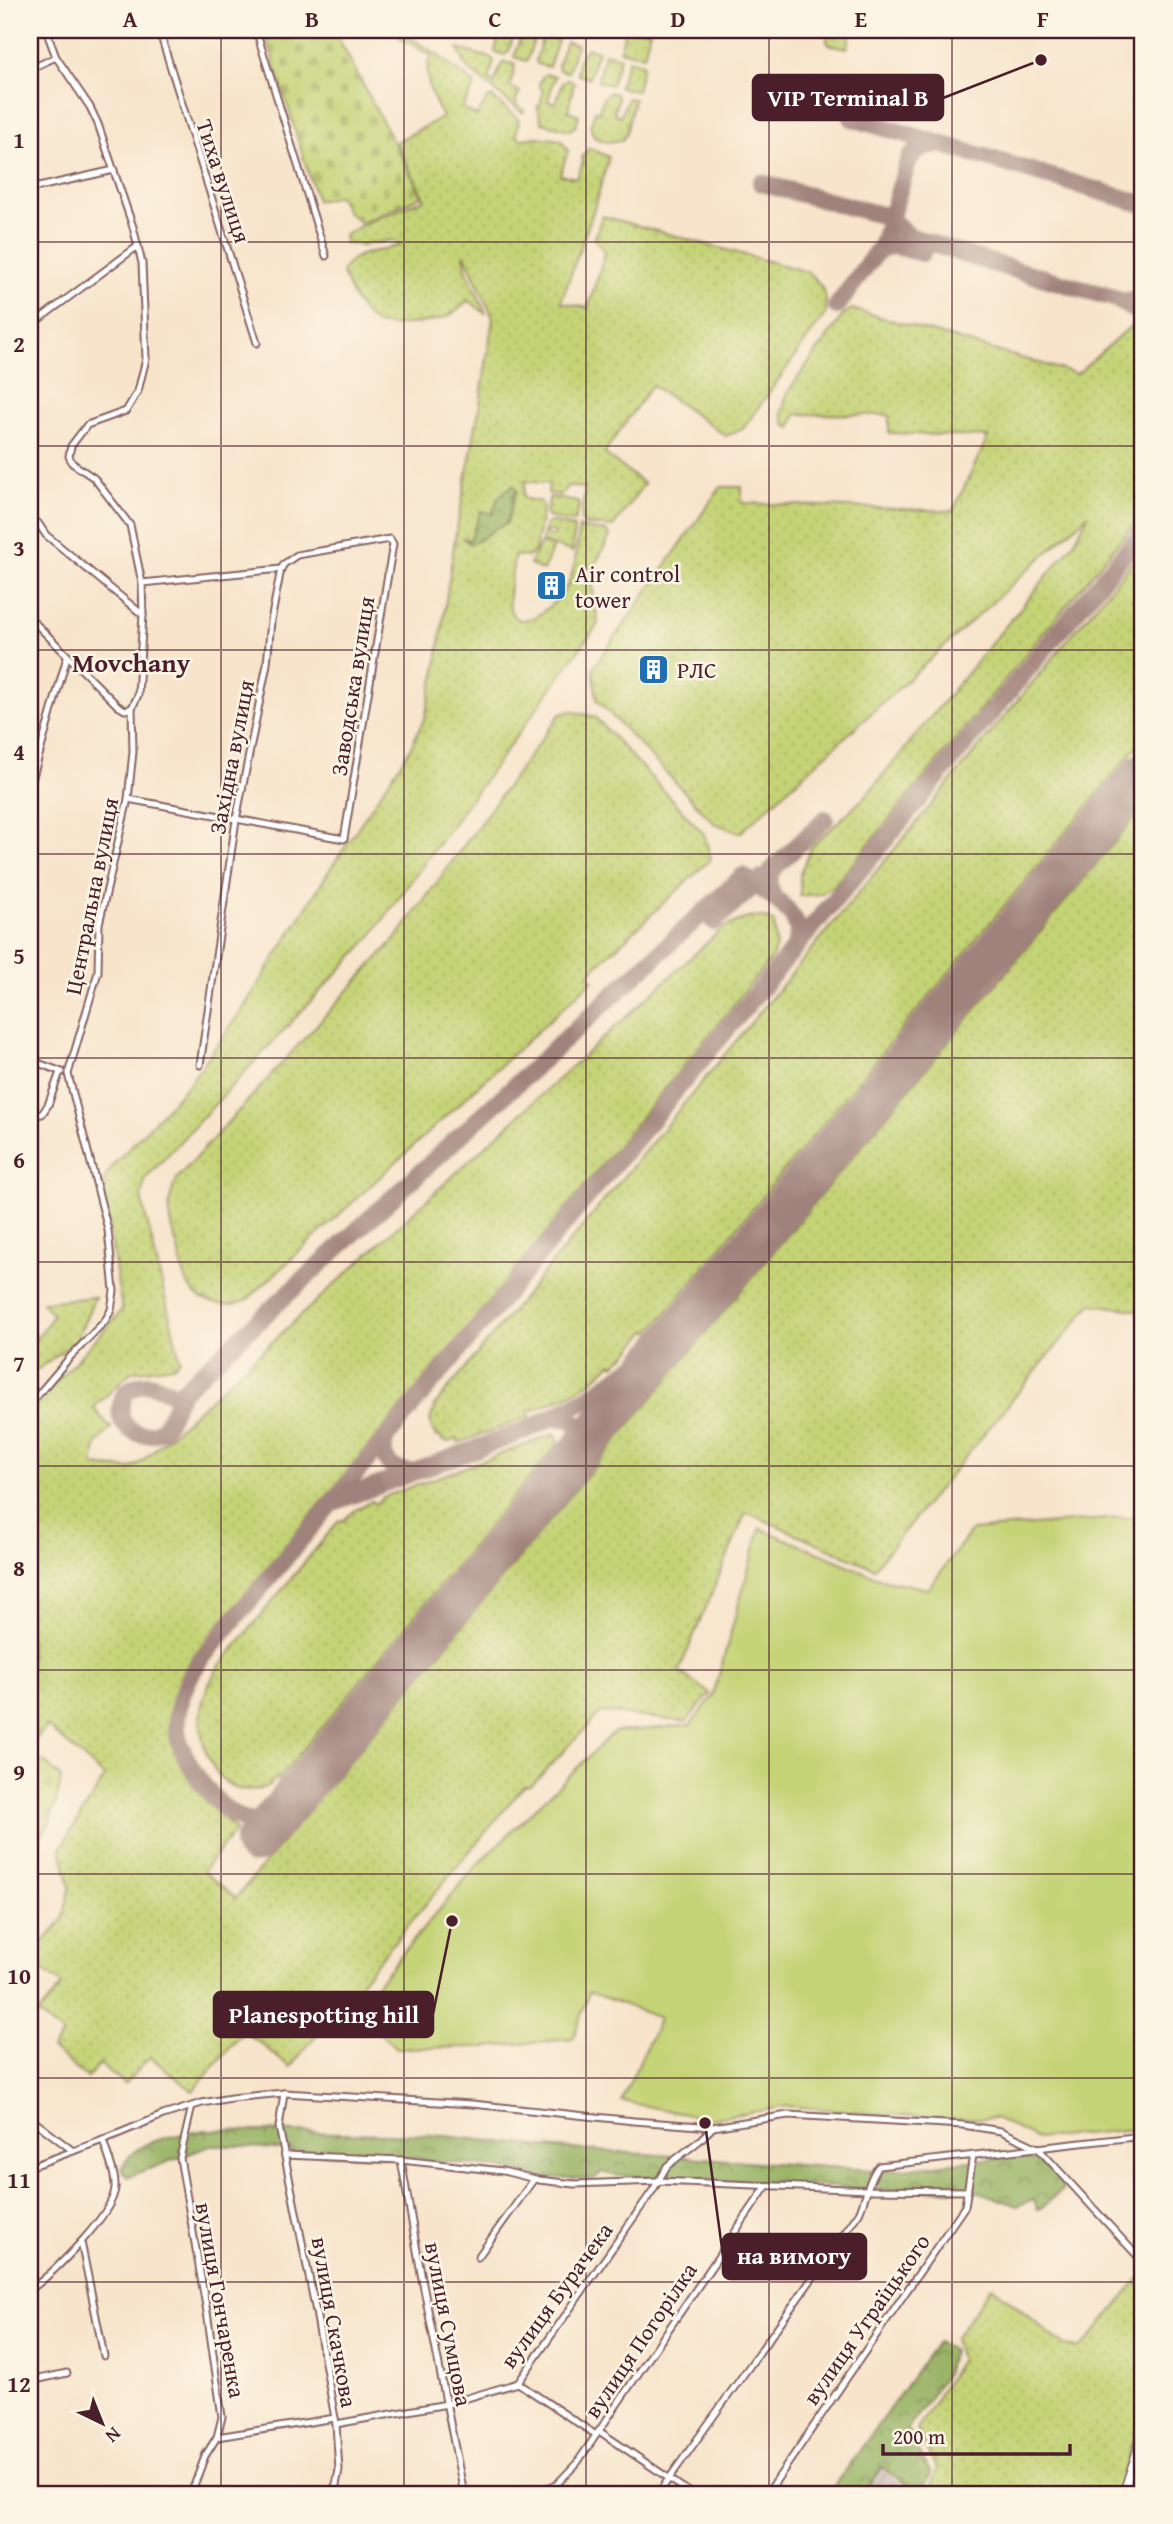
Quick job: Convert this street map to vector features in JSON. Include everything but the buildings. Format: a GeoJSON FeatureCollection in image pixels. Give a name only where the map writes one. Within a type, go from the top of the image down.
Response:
{"type":"FeatureCollection","features":[{"type":"Feature","properties":{"kind":"street"},"geometry":{"type":"LineString","coordinates":[[30,326],[138,246],[114,170],[90,107],[56,57],[46,30]]}},
{"type":"Feature","properties":{"kind":"street","name":"Тиха вулиця"},"geometry":{"type":"LineString","coordinates":[[159,30],[257,343]]}},
{"type":"Feature","properties":{"kind":"street"},"geometry":{"type":"LineString","coordinates":[[256,30],[326,256]]}},
{"type":"Feature","properties":{"kind":"street"},"geometry":{"type":"LineString","coordinates":[[30,69],[56,57]]}},
{"type":"Feature","properties":{"kind":"street"},"geometry":{"type":"LineString","coordinates":[[30,189],[114,170]]}},
{"type":"Feature","properties":{"kind":"street","name":"Центральна вулиця"},"geometry":{"type":"LineString","coordinates":[[68,1074],[98,972],[99,924],[128,799],[133,752],[132,708],[138,695],[143,615],[142,583],[130,525],[94,478],[72,463],[69,456],[71,446],[87,425],[126,411],[134,402],[138,391],[146,359],[146,343],[142,263],[138,246]]}},
{"type":"Feature","properties":{"kind":"street"},"geometry":{"type":"LineString","coordinates":[[38,523],[46,535],[143,615]]}},
{"type":"Feature","properties":{"kind":"street","name":"Заводська вулиця"},"geometry":{"type":"LineString","coordinates":[[236,820],[344,839],[393,544],[390,539],[297,555],[281,569]]}},
{"type":"Feature","properties":{"kind":"street"},"geometry":{"type":"LineString","coordinates":[[142,583],[281,569]]}},
{"type":"Feature","properties":{"kind":"street","name":"Західна вулиця"},"geometry":{"type":"LineString","coordinates":[[200,1065],[236,820],[267,664],[271,621],[281,569]]}},
{"type":"Feature","properties":{"kind":"street"},"geometry":{"type":"LineString","coordinates":[[30,618],[118,706],[125,710],[132,708]]}},
{"type":"Feature","properties":{"kind":"street"},"geometry":{"type":"LineString","coordinates":[[30,787],[67,657]]}},
{"type":"Feature","properties":{"kind":"street"},"geometry":{"type":"LineString","coordinates":[[128,799],[236,820]]}},
{"type":"Feature","properties":{"kind":"street"},"geometry":{"type":"LineString","coordinates":[[30,1060],[68,1074],[99,1187],[111,1248],[114,1291],[111,1310],[105,1321],[30,1404]]}},
{"type":"Feature","properties":{"kind":"street"},"geometry":{"type":"LineString","coordinates":[[30,1116],[42,1114],[60,1072]]}},
{"type":"Feature","properties":{"kind":"street"},"geometry":{"type":"LineString","coordinates":[[30,2167],[192,2106],[231,2098],[284,2093],[472,2104],[713,2127],[789,2115],[963,2126],[1001,2131],[1038,2148],[1143,2262]]}},
{"type":"Feature","properties":{"kind":"street","name":"вулиця Скачкова"},"geometry":{"type":"LineString","coordinates":[[284,2093],[279,2127],[335,2421],[339,2470],[336,2485],[329,2494]]}},
{"type":"Feature","properties":{"kind":"street","name":"вулиця Гончаренка"},"geometry":{"type":"LineString","coordinates":[[191,2494],[205,2456],[218,2437],[222,2417],[180,2158],[192,2106]]}},
{"type":"Feature","properties":{"kind":"street"},"geometry":{"type":"LineString","coordinates":[[30,2118],[73,2151]]}},
{"type":"Feature","properties":{"kind":"street","name":"вулиця Бурачека"},"geometry":{"type":"LineString","coordinates":[[218,2437],[447,2404],[518,2383],[667,2166],[713,2127]]}},
{"type":"Feature","properties":{"kind":"street"},"geometry":{"type":"LineString","coordinates":[[658,2494],[859,2213],[874,2171],[879,2166],[1143,2136]]}},
{"type":"Feature","properties":{"kind":"street"},"geometry":{"type":"LineString","coordinates":[[30,2290],[45,2279],[81,2242],[113,2199],[115,2185],[103,2140]]}},
{"type":"Feature","properties":{"kind":"street"},"geometry":{"type":"LineString","coordinates":[[285,2155],[401,2160],[503,2171],[534,2179],[573,2184],[658,2181],[766,2187],[968,2191]]}},
{"type":"Feature","properties":{"kind":"street","name":"вулиця Уграїцького"},"geometry":{"type":"LineString","coordinates":[[767,2494],[965,2206],[973,2155]]}},
{"type":"Feature","properties":{"kind":"street","name":"вулиця Сумцова"},"geometry":{"type":"LineString","coordinates":[[401,2160],[464,2494]]}},
{"type":"Feature","properties":{"kind":"street"},"geometry":{"type":"LineString","coordinates":[[478,2257],[534,2179]]}},
{"type":"Feature","properties":{"kind":"street","name":"вулиця Погорілка"},"geometry":{"type":"LineString","coordinates":[[528,2494],[563,2480],[766,2187]]}},
{"type":"Feature","properties":{"kind":"street"},"geometry":{"type":"LineString","coordinates":[[81,2242],[104,2356]]}},
{"type":"Feature","properties":{"kind":"street"},"geometry":{"type":"LineString","coordinates":[[30,2381],[67,2373]]}},
{"type":"Feature","properties":{"kind":"street"},"geometry":{"type":"LineString","coordinates":[[518,2383],[692,2494]]}},
{"type":"Feature","properties":{"kind":"street"},"geometry":{"type":"LineString","coordinates":[[1123,2494],[1143,2433]]}},
{"type":"Feature","properties":{"kind":"shaded area"},"geometry":{"type":"Polygon","coordinates":[[[881,2466],[910,2494],[862,2494],[881,2466]]]}},
{"type":"Feature","properties":{"kind":"green space"},"geometry":{"type":"Polygon","coordinates":[[[264,30],[334,30],[422,196],[361,223],[347,212],[339,196],[317,201],[264,30]]]}},
{"type":"Feature","properties":{"kind":"green space"},"geometry":{"type":"Polygon","coordinates":[[[500,30],[515,30],[509,51],[504,55],[495,52],[500,30]]]}},
{"type":"Feature","properties":{"kind":"green space"},"geometry":{"type":"Polygon","coordinates":[[[523,30],[536,34],[527,61],[514,57],[523,30]]]}},
{"type":"Feature","properties":{"kind":"green space"},"geometry":{"type":"Polygon","coordinates":[[[625,30],[650,30],[644,56],[620,50],[625,30]]]}},
{"type":"Feature","properties":{"kind":"green space"},"geometry":{"type":"Polygon","coordinates":[[[827,30],[852,30],[847,48],[827,42],[827,30]]]}},
{"type":"Feature","properties":{"kind":"green space"},"geometry":{"type":"Polygon","coordinates":[[[1074,30],[1103,30],[1104,35],[1101,41],[1089,43],[1078,37],[1074,30]]]}},
{"type":"Feature","properties":{"kind":"green space"},"geometry":{"type":"Polygon","coordinates":[[[399,31],[433,52],[474,83],[474,88],[462,108],[477,116],[487,99],[492,97],[519,120],[516,135],[521,139],[539,137],[561,140],[568,151],[560,175],[577,178],[583,162],[582,157],[589,148],[609,157],[561,302],[588,308],[605,253],[595,238],[602,216],[808,272],[823,290],[826,313],[743,429],[726,436],[652,385],[604,453],[644,484],[613,527],[587,525],[581,520],[585,488],[566,486],[565,491],[559,495],[548,493],[549,484],[525,481],[523,498],[541,502],[543,507],[535,551],[528,557],[515,555],[509,598],[513,614],[519,619],[537,615],[562,593],[572,572],[581,528],[606,531],[610,536],[591,573],[598,624],[369,939],[146,1178],[141,1196],[180,1360],[173,1366],[131,1372],[93,1408],[111,1428],[96,1444],[93,1466],[129,1469],[140,1463],[723,928],[749,918],[762,917],[774,923],[776,945],[772,958],[203,1649],[187,1677],[178,1702],[175,1725],[178,1747],[185,1768],[198,1788],[236,1830],[203,1871],[236,1898],[1143,808],[1143,1311],[1091,1304],[874,1568],[746,1512],[679,1671],[710,1694],[686,1722],[601,1712],[531,1786],[524,1786],[290,2067],[244,2031],[193,2091],[150,2057],[125,2084],[100,2064],[87,2078],[52,2049],[63,2034],[38,2014],[62,1985],[30,1959],[63,1919],[70,1888],[61,1847],[105,1777],[47,1726],[36,1739],[30,1731],[30,1417],[33,1408],[122,1310],[104,1196],[105,1178],[113,1165],[188,1085],[242,1010],[410,749],[425,717],[436,670],[454,544],[493,318],[464,253],[466,269],[486,314],[468,300],[455,312],[440,319],[380,325],[359,307],[342,272],[353,259],[401,245],[393,240],[362,245],[345,243],[344,235],[425,199],[396,142],[443,117],[432,95],[428,78],[427,70],[432,56],[400,38],[399,31]]]}},
{"type":"Feature","properties":{"kind":"green space"},"geometry":{"type":"Polygon","coordinates":[[[543,36],[558,40],[549,67],[537,64],[536,60],[543,36]]]}},
{"type":"Feature","properties":{"kind":"green space"},"geometry":{"type":"Polygon","coordinates":[[[566,42],[577,45],[568,72],[559,70],[558,64],[566,42]]]}},
{"type":"Feature","properties":{"kind":"green space"},"geometry":{"type":"Polygon","coordinates":[[[587,48],[598,51],[589,78],[578,75],[577,71],[579,60],[587,48]]]}},
{"type":"Feature","properties":{"kind":"green space"},"geometry":{"type":"Polygon","coordinates":[[[458,49],[491,58],[494,61],[489,80],[494,83],[503,62],[514,64],[510,86],[520,92],[515,102],[524,111],[522,113],[467,68],[458,49]]]}},
{"type":"Feature","properties":{"kind":"green space"},"geometry":{"type":"Polygon","coordinates":[[[604,53],[620,58],[611,85],[598,81],[604,53]]]}},
{"type":"Feature","properties":{"kind":"green space"},"geometry":{"type":"Polygon","coordinates":[[[628,60],[643,64],[637,91],[619,87],[628,60]]]}},
{"type":"Feature","properties":{"kind":"green space"},"geometry":{"type":"Polygon","coordinates":[[[546,74],[555,76],[548,101],[555,104],[563,82],[567,79],[574,82],[568,111],[579,115],[576,126],[570,130],[542,123],[537,106],[540,106],[543,92],[539,84],[546,74]]]}},
{"type":"Feature","properties":{"kind":"green space"},"geometry":{"type":"Polygon","coordinates":[[[609,92],[616,94],[618,99],[614,113],[620,116],[628,98],[634,99],[626,134],[622,140],[608,142],[595,138],[590,127],[595,111],[599,112],[603,98],[609,92]]]}},
{"type":"Feature","properties":{"kind":"green space"},"geometry":{"type":"Polygon","coordinates":[[[852,309],[1077,374],[1133,324],[1143,333],[1143,513],[833,887],[820,894],[800,896],[800,873],[812,846],[865,797],[1074,543],[1089,514],[740,833],[714,823],[597,700],[593,668],[721,487],[742,487],[742,503],[953,511],[988,437],[889,433],[889,415],[796,414],[791,428],[785,425],[782,413],[787,393],[844,314],[852,309]]]}},
{"type":"Feature","properties":{"kind":"green space"},"geometry":{"type":"Polygon","coordinates":[[[513,485],[517,491],[506,524],[470,544],[462,538],[470,540],[481,511],[492,514],[498,497],[513,485]]]}},
{"type":"Feature","properties":{"kind":"green space"},"geometry":{"type":"Polygon","coordinates":[[[550,497],[578,502],[575,520],[571,522],[547,517],[550,497]]]}},
{"type":"Feature","properties":{"kind":"green space"},"geometry":{"type":"Polygon","coordinates":[[[550,522],[574,527],[573,552],[542,542],[544,532],[551,537],[555,534],[553,531],[544,531],[550,522]]]}},
{"type":"Feature","properties":{"kind":"green space"},"geometry":{"type":"Polygon","coordinates":[[[541,543],[553,547],[543,571],[530,564],[541,543]]]}},
{"type":"Feature","properties":{"kind":"green space"},"geometry":{"type":"Polygon","coordinates":[[[1143,549],[1143,739],[650,1332],[647,1330],[627,1354],[614,1365],[611,1363],[593,1380],[573,1393],[528,1412],[530,1417],[458,1443],[457,1439],[448,1442],[440,1436],[436,1437],[431,1423],[435,1409],[433,1407],[1143,549]]]}},
{"type":"Feature","properties":{"kind":"green space"},"geometry":{"type":"Polygon","coordinates":[[[571,711],[595,717],[704,834],[711,859],[588,974],[593,980],[247,1300],[232,1304],[215,1304],[200,1298],[185,1278],[171,1222],[171,1196],[178,1177],[397,937],[560,714],[571,711]]]}},
{"type":"Feature","properties":{"kind":"green space"},"geometry":{"type":"Polygon","coordinates":[[[95,1297],[76,1341],[30,1375],[30,1321],[35,1340],[53,1316],[42,1302],[95,1297]]]}},
{"type":"Feature","properties":{"kind":"green space"},"geometry":{"type":"Polygon","coordinates":[[[555,1434],[559,1442],[278,1780],[276,1778],[262,1788],[244,1790],[221,1778],[202,1738],[201,1709],[208,1685],[221,1664],[337,1523],[372,1501],[376,1504],[381,1498],[555,1434]]]}},
{"type":"Feature","properties":{"kind":"green space"},"geometry":{"type":"Polygon","coordinates":[[[1143,1516],[1143,2128],[1037,2139],[996,2118],[945,2119],[789,2106],[710,2119],[621,2101],[660,2018],[589,1992],[573,2039],[484,2047],[397,2048],[354,2011],[477,1865],[614,1732],[690,1725],[713,1696],[760,1528],[881,1579],[928,1589],[972,1530],[1143,1516]]]}},
{"type":"Feature","properties":{"kind":"green space"},"geometry":{"type":"Polygon","coordinates":[[[30,1757],[46,1763],[61,1778],[50,1822],[35,1845],[30,1844],[30,1757]]]}},
{"type":"Feature","properties":{"kind":"green space"},"geometry":{"type":"Polygon","coordinates":[[[205,2130],[435,2135],[544,2147],[885,2171],[1012,2156],[1035,2160],[1056,2174],[1063,2189],[1042,2208],[1037,2209],[1034,2199],[1017,2206],[972,2189],[911,2191],[717,2181],[705,2178],[617,2176],[602,2172],[594,2179],[543,2177],[500,2168],[414,2158],[241,2146],[210,2146],[127,2177],[122,2169],[128,2158],[146,2144],[205,2130]]]}},
{"type":"Feature","properties":{"kind":"green space"},"geometry":{"type":"Polygon","coordinates":[[[1143,2273],[1143,2419],[1137,2428],[1116,2494],[929,2494],[937,2469],[917,2430],[960,2359],[954,2339],[992,2286],[1065,2346],[1079,2348],[1088,2341],[1143,2273]]]}},
{"type":"Feature","properties":{"kind":"green space"},"geometry":{"type":"Polygon","coordinates":[[[937,2342],[953,2350],[946,2373],[907,2430],[931,2474],[919,2494],[882,2467],[862,2494],[829,2494],[937,2342]]]}},
{"type":"Feature","properties":{"kind":"taxiway"},"geometry":{"type":"LineString","coordinates":[[852,118],[1143,204]]}},
{"type":"Feature","properties":{"kind":"taxiway"},"geometry":{"type":"LineString","coordinates":[[882,244],[909,159],[921,148],[937,145]]}},
{"type":"Feature","properties":{"kind":"taxiway"},"geometry":{"type":"LineString","coordinates":[[761,183],[881,215],[889,218],[909,236],[1114,298],[1143,315]]}},
{"type":"Feature","properties":{"kind":"taxiway"},"geometry":{"type":"LineString","coordinates":[[837,306],[883,243]]}},
{"type":"Feature","properties":{"kind":"taxiway"},"geometry":{"type":"LineString","coordinates":[[876,252],[893,245],[922,253]]}},
{"type":"Feature","properties":{"kind":"taxiway"},"geometry":{"type":"LineString","coordinates":[[1120,301],[1133,301],[1143,295]]}},
{"type":"Feature","properties":{"kind":"taxiway"},"geometry":{"type":"LineString","coordinates":[[286,1806],[262,1821],[253,1822],[241,1818],[216,1800],[194,1772],[180,1743],[177,1721],[182,1694],[200,1660],[1143,531]]}},
{"type":"Feature","properties":{"kind":"taxiway"},"geometry":{"type":"LineString","coordinates":[[774,899],[768,882],[772,870],[825,819]]}},
{"type":"Feature","properties":{"kind":"taxiway"},"geometry":{"type":"LineString","coordinates":[[182,1391],[168,1422],[161,1430],[151,1434],[139,1433],[129,1429],[122,1420],[120,1410],[125,1393],[145,1384],[176,1395],[182,1391],[743,876],[773,897],[791,914],[798,934],[795,946]]}},
{"type":"Feature","properties":{"kind":"taxiway"},"geometry":{"type":"LineString","coordinates":[[714,922],[762,878]]}},
{"type":"Feature","properties":{"kind":"taxiway"},"geometry":{"type":"LineString","coordinates":[[336,1501],[527,1430],[587,1399],[641,1362],[697,1310]]}},
{"type":"Feature","properties":{"kind":"taxiway"},"geometry":{"type":"LineString","coordinates":[[552,1418],[568,1419],[578,1426],[581,1439],[578,1454]]}},
{"type":"Feature","properties":{"kind":"taxiway"},"geometry":{"type":"LineString","coordinates":[[387,1437],[384,1451],[388,1462],[398,1470],[413,1472]]}},
{"type":"Feature","properties":{"kind":"runway"},"geometry":{"type":"LineString","coordinates":[[255,1843],[1143,774]]}},
{"type":"Feature","properties":{"kind":"place","name":"VIP Terminal B"},"geometry":{"type":"Point","coordinates":[1041,60]}},
{"type":"Feature","properties":{"kind":"place","name":"Air control tower"},"geometry":{"type":"Point","coordinates":[552,586]}},
{"type":"Feature","properties":{"kind":"place","name":"РЛС"},"geometry":{"type":"Point","coordinates":[654,669]}},
{"type":"Feature","properties":{"kind":"place","name":"Planespotting hill"},"geometry":{"type":"Point","coordinates":[452,1921]}},
{"type":"Feature","properties":{"kind":"place","name":"на вимогу"},"geometry":{"type":"Point","coordinates":[705,2123]}},
{"type":"Feature","properties":{"kind":"district","name":"Movchany"},"geometry":{"type":"Point","coordinates":[131,662]}}]}
